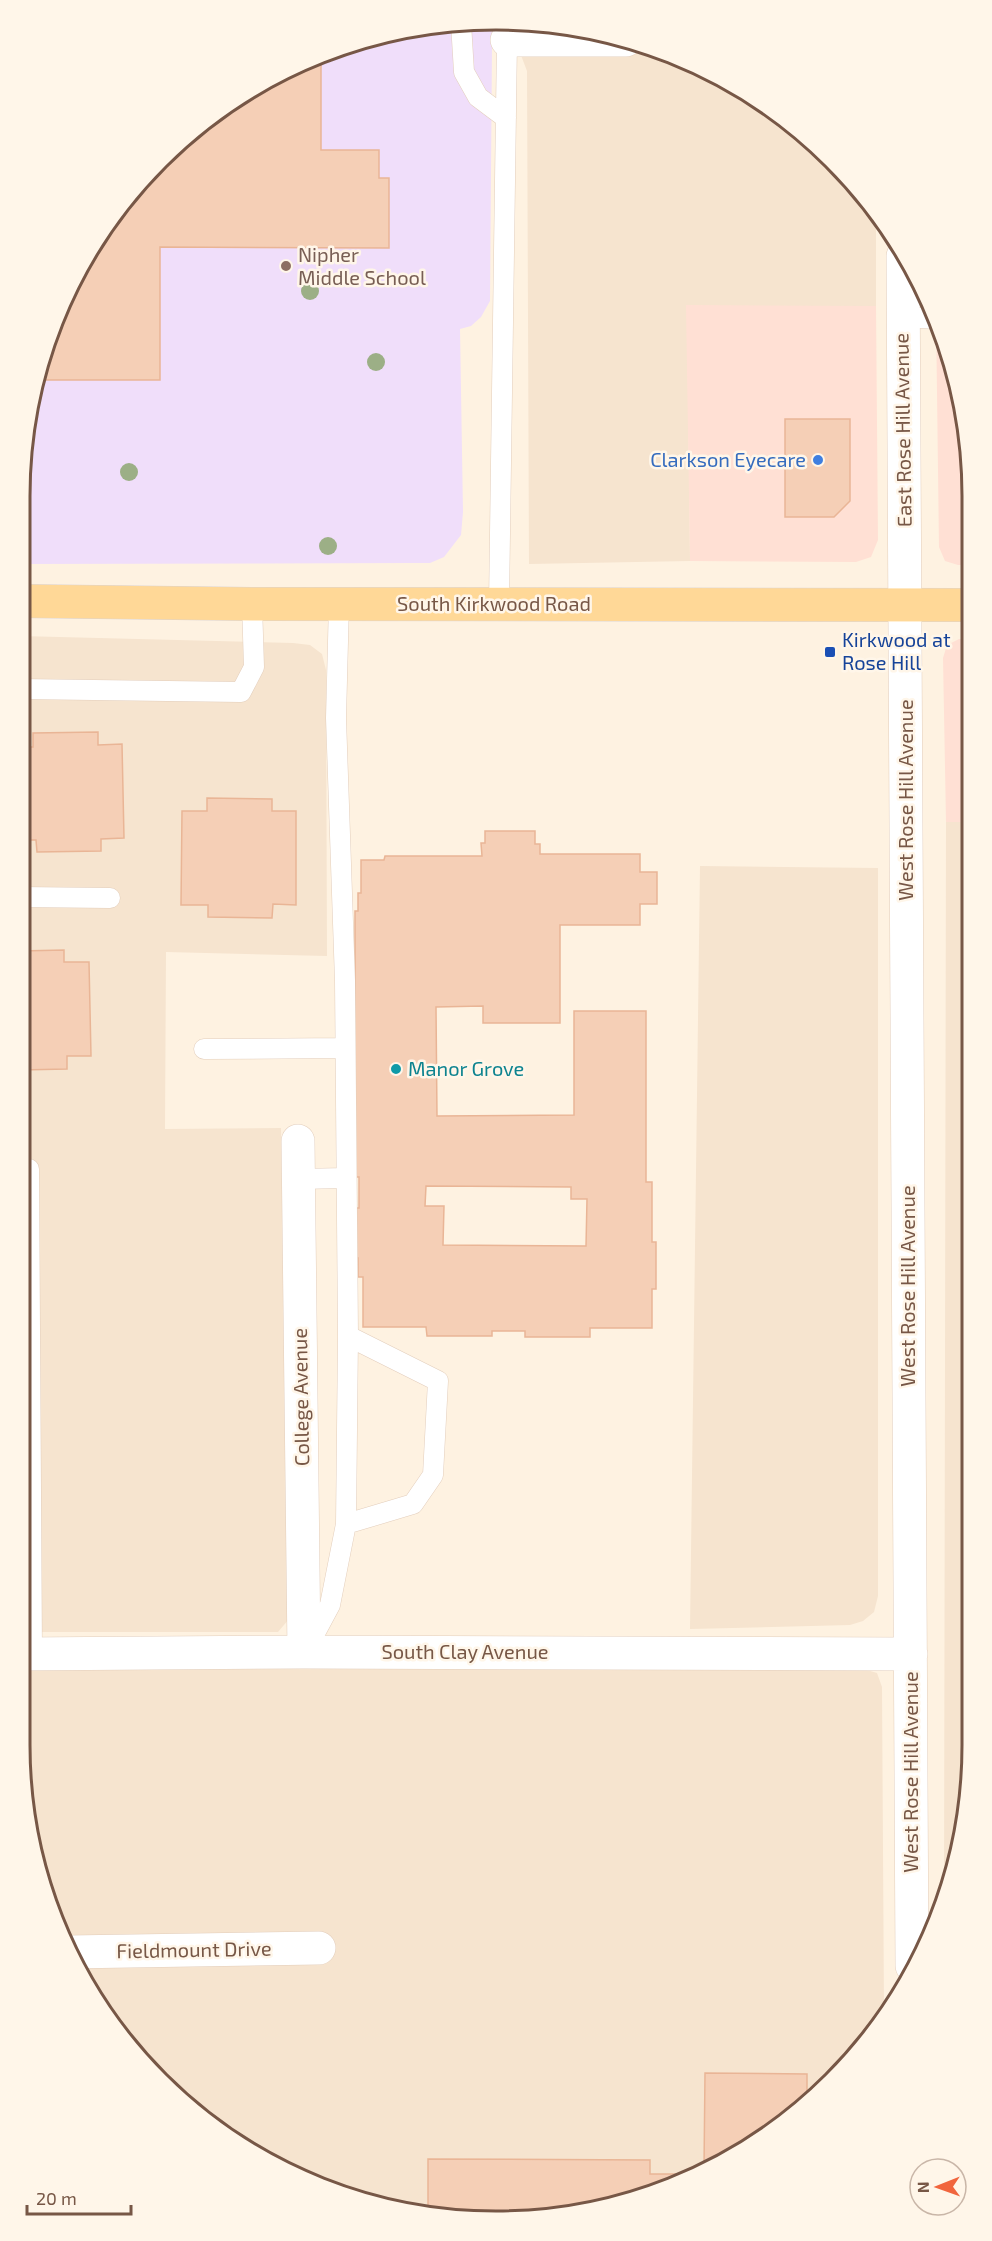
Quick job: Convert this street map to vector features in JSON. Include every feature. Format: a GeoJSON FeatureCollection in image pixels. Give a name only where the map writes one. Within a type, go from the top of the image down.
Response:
{"type":"FeatureCollection","features":[{"type":"Feature","properties":{"kind":"main road","name":"South Kirkwood Road"},"geometry":{"type":"LineString","coordinates":[[30,601],[252,604],[962,605]]}},
{"type":"Feature","properties":{"kind":"street"},"geometry":{"type":"LineString","coordinates":[[507,40],[591,40]]}},
{"type":"Feature","properties":{"kind":"street","name":"East Rose Hill Avenue"},"geometry":{"type":"LineString","coordinates":[[903,268],[906,605]]}},
{"type":"Feature","properties":{"kind":"street","name":"West Rose Hill Avenue"},"geometry":{"type":"LineString","coordinates":[[906,605],[912,1955]]}},
{"type":"Feature","properties":{"kind":"street","name":"College Avenue"},"geometry":{"type":"LineString","coordinates":[[298,1141],[304,1652]]}},
{"type":"Feature","properties":{"kind":"street","name":"South Clay Avenue"},"geometry":{"type":"LineString","coordinates":[[30,1654],[304,1652],[911,1654]]}},
{"type":"Feature","properties":{"kind":"street","name":"Fieldmount Drive"},"geometry":{"type":"LineString","coordinates":[[78,1952],[319,1948]]}},
{"type":"Feature","properties":{"kind":"lane"},"geometry":{"type":"LineString","coordinates":[[462,31],[464,72],[478,97],[506,118]]}},
{"type":"Feature","properties":{"kind":"lane"},"geometry":{"type":"LineString","coordinates":[[499,604],[507,40]]}},
{"type":"Feature","properties":{"kind":"lane"},"geometry":{"type":"LineString","coordinates":[[902,317],[927,318]]}},
{"type":"Feature","properties":{"kind":"lane"},"geometry":{"type":"LineString","coordinates":[[304,1652],[330,1605],[346,1524],[348,1336],[345,981],[336,718],[339,603]]}},
{"type":"Feature","properties":{"kind":"lane"},"geometry":{"type":"LineString","coordinates":[[30,689],[241,692],[254,667],[252,604]]}},
{"type":"Feature","properties":{"kind":"lane"},"geometry":{"type":"LineString","coordinates":[[30,897],[110,898]]}},
{"type":"Feature","properties":{"kind":"lane"},"geometry":{"type":"LineString","coordinates":[[204,1049],[345,1048]]}},
{"type":"Feature","properties":{"kind":"lane"},"geometry":{"type":"LineString","coordinates":[[298,1179],[346,1178]]}},
{"type":"Feature","properties":{"kind":"lane"},"geometry":{"type":"LineString","coordinates":[[346,1524],[413,1504],[433,1475],[438,1381],[348,1336]]}},
{"type":"Feature","properties":{"kind":"shaded area","name":"Nipher Middle School"},"geometry":{"type":"Polygon","coordinates":[[[494,30],[490,301],[481,317],[471,326],[460,329],[463,512],[461,535],[444,557],[430,563],[30,564],[30,496],[34,435],[46,375],[65,318],[78,290],[92,263],[126,212],[166,166],[212,126],[237,109],[263,92],[318,65],[375,46],[405,39],[435,34],[494,30]]]}},
{"type":"Feature","properties":{"kind":"shaded area"},"geometry":{"type":"Polygon","coordinates":[[[512,31],[587,39],[617,46],[674,65],[729,92],[780,126],[826,166],[876,227],[876,306],[687,306],[690,561],[529,564],[527,71],[512,31]]]}},
{"type":"Feature","properties":{"kind":"shaded area"},"geometry":{"type":"Polygon","coordinates":[[[686,305],[876,306],[878,540],[871,557],[856,562],[690,561],[686,305]]]}},
{"type":"Feature","properties":{"kind":"shaded area"},"geometry":{"type":"Polygon","coordinates":[[[936,344],[946,375],[958,435],[962,496],[962,565],[945,561],[939,547],[936,344]]]}},
{"type":"Feature","properties":{"kind":"shaded area"},"geometry":{"type":"Polygon","coordinates":[[[30,636],[293,643],[310,645],[322,654],[326,670],[327,956],[166,952],[165,1129],[281,1128],[289,1619],[278,1632],[30,1632],[30,636]]]}},
{"type":"Feature","properties":{"kind":"shaded area"},"geometry":{"type":"Polygon","coordinates":[[[962,639],[962,822],[946,822],[943,658],[947,645],[962,639]]]}},
{"type":"Feature","properties":{"kind":"shaded area"},"geometry":{"type":"Polygon","coordinates":[[[946,822],[962,822],[962,1745],[958,1806],[944,1872],[946,822]]]}},
{"type":"Feature","properties":{"kind":"shaded area"},"geometry":{"type":"Polygon","coordinates":[[[700,866],[878,868],[878,1596],[874,1612],[863,1621],[850,1625],[690,1629],[700,866]]]}},
{"type":"Feature","properties":{"kind":"shaded area"},"geometry":{"type":"Polygon","coordinates":[[[30,1667],[860,1668],[877,1673],[882,1687],[884,2003],[866,2029],[826,2075],[780,2115],[729,2149],[674,2176],[646,2186],[617,2195],[557,2207],[496,2211],[466,2210],[435,2207],[375,2195],[318,2176],[290,2163],[263,2149],[212,2115],[166,2075],[126,2029],[92,1978],[65,1923],[55,1895],[46,1866],[34,1806],[30,1745],[30,1667]]]}},
{"type":"Feature","properties":{"kind":"building","name":"Nipher Middle School"},"geometry":{"type":"Polygon","coordinates":[[[321,64],[321,150],[379,150],[379,178],[389,178],[389,248],[160,247],[160,380],[45,380],[65,318],[92,263],[126,212],[166,166],[212,126],[237,109],[263,92],[321,64]]]}},
{"type":"Feature","properties":{"kind":"building","name":"Clarkson Eyecare"},"geometry":{"type":"Polygon","coordinates":[[[785,419],[850,419],[850,501],[834,517],[785,517],[785,419]]]}},
{"type":"Feature","properties":{"kind":"building"},"geometry":{"type":"Polygon","coordinates":[[[98,732],[98,745],[122,744],[124,838],[101,839],[101,851],[37,852],[36,840],[30,840],[30,747],[33,747],[33,733],[98,732]]]}},
{"type":"Feature","properties":{"kind":"building"},"geometry":{"type":"Polygon","coordinates":[[[207,798],[272,799],[272,811],[296,811],[296,905],[273,904],[272,918],[208,917],[208,905],[181,905],[182,811],[207,811],[207,798]]]}},
{"type":"Feature","properties":{"kind":"building","name":"Manor Grove"},"geometry":{"type":"Polygon","coordinates":[[[485,831],[535,831],[535,844],[540,844],[540,854],[640,854],[640,872],[657,872],[657,904],[640,904],[640,925],[560,925],[560,1023],[483,1023],[483,1006],[436,1007],[437,1116],[574,1115],[574,1011],[646,1011],[646,1182],[652,1182],[652,1242],[656,1242],[656,1289],[652,1289],[652,1328],[590,1328],[590,1337],[525,1337],[525,1331],[492,1331],[492,1336],[427,1336],[426,1327],[363,1327],[363,1277],[358,1277],[358,1258],[354,1258],[354,1208],[359,1208],[359,1177],[355,1177],[355,911],[358,911],[358,893],[361,893],[361,860],[384,860],[385,856],[482,856],[481,843],[485,843],[485,831]],[[426,1186],[425,1206],[444,1206],[443,1245],[586,1246],[587,1199],[571,1199],[571,1187],[426,1186]]]}},
{"type":"Feature","properties":{"kind":"building"},"geometry":{"type":"Polygon","coordinates":[[[64,950],[64,962],[89,962],[91,1056],[67,1056],[67,1069],[30,1070],[30,951],[64,950]]]}},
{"type":"Feature","properties":{"kind":"building"},"geometry":{"type":"Polygon","coordinates":[[[705,2073],[807,2074],[807,2092],[780,2115],[729,2149],[704,2162],[705,2073]]]}},
{"type":"Feature","properties":{"kind":"building"},"geometry":{"type":"Polygon","coordinates":[[[428,2159],[650,2160],[650,2174],[678,2174],[617,2195],[557,2207],[496,2211],[428,2206],[428,2159]]]}},
{"type":"Feature","properties":{"kind":"place","name":"Nipher Middle School"},"geometry":{"type":"Point","coordinates":[286,266]}},
{"type":"Feature","properties":{"kind":"place","name":"Clarkson Eyecare"},"geometry":{"type":"Point","coordinates":[818,460]}},
{"type":"Feature","properties":{"kind":"place","name":"Kirkwood at Rose Hill"},"geometry":{"type":"Point","coordinates":[830,652]}},
{"type":"Feature","properties":{"kind":"place","name":"Manor Grove"},"geometry":{"type":"Point","coordinates":[396,1069]}}]}
